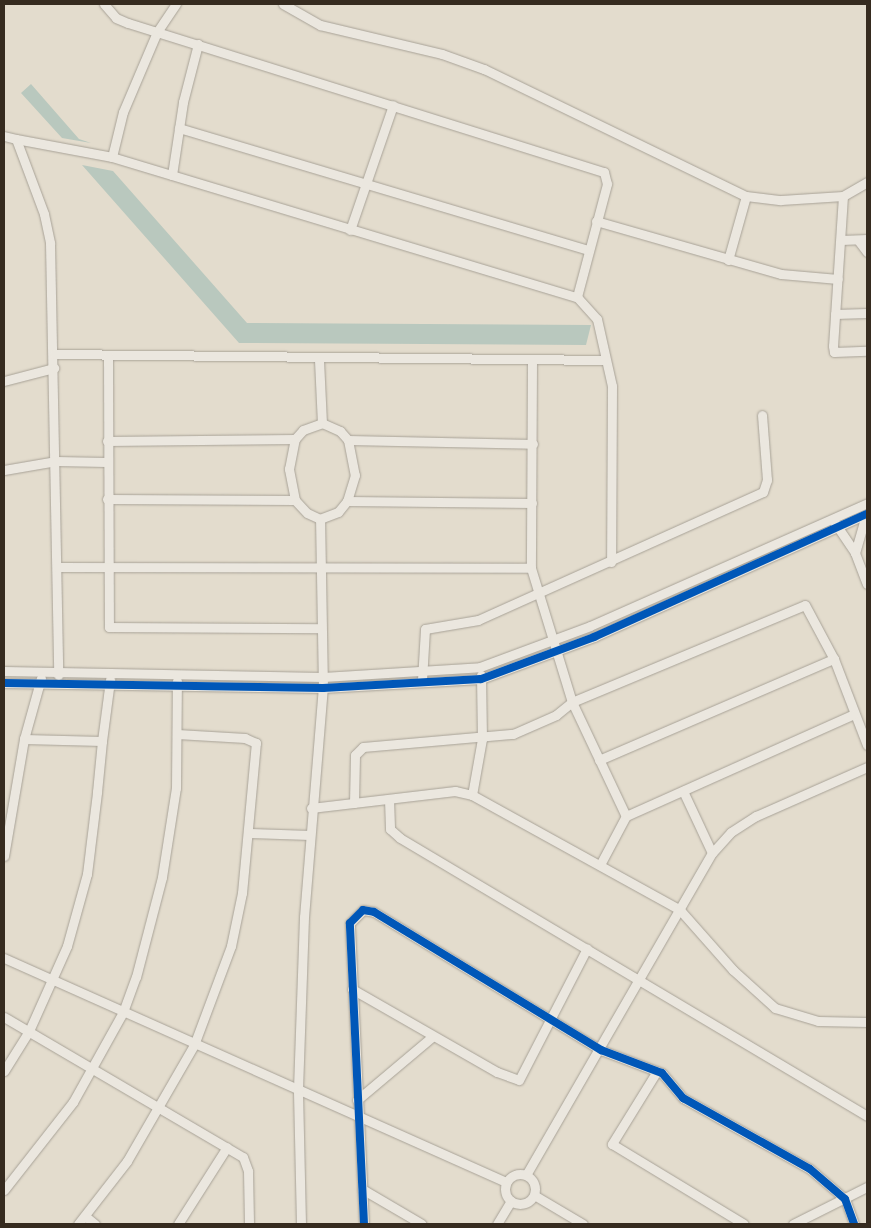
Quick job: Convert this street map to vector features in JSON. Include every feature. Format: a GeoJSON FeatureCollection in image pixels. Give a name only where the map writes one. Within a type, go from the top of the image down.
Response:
{"type":"FeatureCollection","features":[{"type":"Feature","properties":{"kind":"street"},"geometry":{"type":"LineString","coordinates":[[104,4],[116,18],[157,32],[604,172],[607,184],[587,250],[577,297]]}},
{"type":"Feature","properties":{"kind":"street"},"geometry":{"type":"LineString","coordinates":[[112,157],[124,112],[157,32],[176,4]]}},
{"type":"Feature","properties":{"kind":"street"},"geometry":{"type":"LineString","coordinates":[[283,4],[320,25],[442,54],[484,69],[746,196],[781,200],[843,196],[867,182]]}},
{"type":"Feature","properties":{"kind":"street"},"geometry":{"type":"LineString","coordinates":[[172,175],[179,128],[198,44]]}},
{"type":"Feature","properties":{"kind":"street"},"geometry":{"type":"LineString","coordinates":[[350,230],[393,105]]}},
{"type":"Feature","properties":{"kind":"street"},"geometry":{"type":"LineString","coordinates":[[179,128],[367,182],[587,250]]}},
{"type":"Feature","properties":{"kind":"street"},"geometry":{"type":"LineString","coordinates":[[4,136],[112,157],[577,297],[597,319],[601,348],[613,402],[611,562]]}},
{"type":"Feature","properties":{"kind":"street"},"geometry":{"type":"LineString","coordinates":[[16,139],[44,214],[50,243],[56,461],[58,683]]}},
{"type":"Feature","properties":{"kind":"street"},"geometry":{"type":"LineString","coordinates":[[728,260],[746,196]]}},
{"type":"Feature","properties":{"kind":"street"},"geometry":{"type":"LineString","coordinates":[[843,196],[834,352],[867,352]]}},
{"type":"Feature","properties":{"kind":"street"},"geometry":{"type":"LineString","coordinates":[[596,221],[781,274],[838,279]]}},
{"type":"Feature","properties":{"kind":"street"},"geometry":{"type":"LineString","coordinates":[[841,240],[863,239],[867,252]]}},
{"type":"Feature","properties":{"kind":"street"},"geometry":{"type":"LineString","coordinates":[[835,314],[867,313]]}},
{"type":"Feature","properties":{"kind":"street"},"geometry":{"type":"LineString","coordinates":[[54,354],[319,360],[605,360]]}},
{"type":"Feature","properties":{"kind":"street"},"geometry":{"type":"LineString","coordinates":[[108,356],[106,462],[107,622],[116,629],[321,628]]}},
{"type":"Feature","properties":{"kind":"street"},"geometry":{"type":"LineString","coordinates":[[319,360],[322,423]]}},
{"type":"Feature","properties":{"kind":"street"},"geometry":{"type":"LineString","coordinates":[[532,361],[532,568],[552,642],[572,702],[626,816]]}},
{"type":"Feature","properties":{"kind":"street"},"geometry":{"type":"LineString","coordinates":[[4,380],[54,368]]}},
{"type":"Feature","properties":{"kind":"street"},"geometry":{"type":"LineString","coordinates":[[422,685],[421,674],[425,629],[466,624],[611,562],[763,492],[766,480],[762,415]]}},
{"type":"Feature","properties":{"kind":"street"},"geometry":{"type":"LineString","coordinates":[[322,423],[340,431],[348,440],[355,475],[348,501],[338,512],[320,519],[307,514],[295,500],[289,469],[295,439],[303,430],[322,423]]}},
{"type":"Feature","properties":{"kind":"street"},"geometry":{"type":"LineString","coordinates":[[107,441],[295,439]]}},
{"type":"Feature","properties":{"kind":"street"},"geometry":{"type":"LineString","coordinates":[[348,440],[533,444]]}},
{"type":"Feature","properties":{"kind":"street"},"geometry":{"type":"LineString","coordinates":[[4,470],[56,461],[106,462]]}},
{"type":"Feature","properties":{"kind":"street"},"geometry":{"type":"LineString","coordinates":[[107,499],[295,500]]}},
{"type":"Feature","properties":{"kind":"street"},"geometry":{"type":"LineString","coordinates":[[348,501],[532,503]]}},
{"type":"Feature","properties":{"kind":"street"},"geometry":{"type":"LineString","coordinates":[[4,671],[58,670],[323,677],[421,674],[480,667],[552,642],[867,503]]}},
{"type":"Feature","properties":{"kind":"street"},"geometry":{"type":"LineString","coordinates":[[4,684],[58,683],[323,688],[422,685],[481,679],[555,652],[652,611],[867,514]]}},
{"type":"Feature","properties":{"kind":"street"},"geometry":{"type":"LineString","coordinates":[[854,553],[867,514]]}},
{"type":"Feature","properties":{"kind":"street"},"geometry":{"type":"LineString","coordinates":[[832,518],[854,553],[867,584]]}},
{"type":"Feature","properties":{"kind":"street"},"geometry":{"type":"LineString","coordinates":[[301,1224],[298,1089],[311,808],[323,688],[320,519]]}},
{"type":"Feature","properties":{"kind":"street"},"geometry":{"type":"LineString","coordinates":[[774,545],[779,554]]}},
{"type":"Feature","properties":{"kind":"street"},"geometry":{"type":"LineString","coordinates":[[57,567],[532,568]]}},
{"type":"Feature","properties":{"kind":"street"},"geometry":{"type":"LineString","coordinates":[[708,574],[713,584]]}},
{"type":"Feature","properties":{"kind":"street"},"geometry":{"type":"LineString","coordinates":[[647,601],[652,611]]}},
{"type":"Feature","properties":{"kind":"street"},"geometry":{"type":"LineString","coordinates":[[354,803],[355,755],[363,747],[482,739],[513,734],[556,715],[572,702],[800,606],[810,609],[834,659],[867,745]]}},
{"type":"Feature","properties":{"kind":"street"},"geometry":{"type":"LineString","coordinates":[[599,760],[834,659]]}},
{"type":"Feature","properties":{"kind":"street"},"geometry":{"type":"LineString","coordinates":[[472,795],[482,739],[480,667]]}},
{"type":"Feature","properties":{"kind":"street"},"geometry":{"type":"LineString","coordinates":[[4,856],[24,739],[43,670]]}},
{"type":"Feature","properties":{"kind":"street"},"geometry":{"type":"LineString","coordinates":[[4,1071],[29,1032],[54,978],[77,914],[86,874],[110,672]]}},
{"type":"Feature","properties":{"kind":"street"},"geometry":{"type":"LineString","coordinates":[[4,1190],[57,1126],[123,1012],[150,930],[162,877],[176,788],[177,673]]}},
{"type":"Feature","properties":{"kind":"street"},"geometry":{"type":"LineString","coordinates":[[246,687],[247,675]]}},
{"type":"Feature","properties":{"kind":"street"},"geometry":{"type":"LineString","coordinates":[[601,863],[626,816],[854,714]]}},
{"type":"Feature","properties":{"kind":"street"},"geometry":{"type":"LineString","coordinates":[[78,1224],[160,1108],[194,1045],[231,946],[250,833],[256,743],[245,738],[177,734]]}},
{"type":"Feature","properties":{"kind":"street"},"geometry":{"type":"LineString","coordinates":[[24,739],[102,741]]}},
{"type":"Feature","properties":{"kind":"street"},"geometry":{"type":"LineString","coordinates":[[526,1175],[601,1050],[712,852],[731,832],[756,816],[867,766]]}},
{"type":"Feature","properties":{"kind":"street"},"geometry":{"type":"LineString","coordinates":[[311,808],[455,791],[472,795],[601,863],[680,910],[739,977],[774,1008],[818,1022],[867,1022]]}},
{"type":"Feature","properties":{"kind":"street"},"geometry":{"type":"LineString","coordinates":[[683,791],[712,852]]}},
{"type":"Feature","properties":{"kind":"street"},"geometry":{"type":"LineString","coordinates":[[389,799],[388,820],[400,838],[641,979],[867,1116]]}},
{"type":"Feature","properties":{"kind":"street"},"geometry":{"type":"LineString","coordinates":[[250,833],[310,835]]}},
{"type":"Feature","properties":{"kind":"street"},"geometry":{"type":"LineString","coordinates":[[364,1224],[350,923],[363,910],[374,912],[601,1050],[656,1071],[683,1098],[810,1169],[845,1199],[854,1224]]}},
{"type":"Feature","properties":{"kind":"street"},"geometry":{"type":"LineString","coordinates":[[352,989],[497,1072],[519,1080],[587,948]]}},
{"type":"Feature","properties":{"kind":"street"},"geometry":{"type":"LineString","coordinates":[[4,958],[54,978],[194,1045],[358,1115],[506,1182]]}},
{"type":"Feature","properties":{"kind":"street"},"geometry":{"type":"LineString","coordinates":[[4,1017],[91,1070],[228,1147],[247,1164],[249,1224]]}},
{"type":"Feature","properties":{"kind":"street"},"geometry":{"type":"LineString","coordinates":[[357,1100],[433,1036]]}},
{"type":"Feature","properties":{"kind":"street"},"geometry":{"type":"LineString","coordinates":[[656,1071],[612,1144],[744,1224]]}},
{"type":"Feature","properties":{"kind":"street"},"geometry":{"type":"LineString","coordinates":[[178,1224],[228,1147]]}},
{"type":"Feature","properties":{"kind":"street"},"geometry":{"type":"LineString","coordinates":[[512,1175],[526,1175],[535,1186],[534,1195],[526,1203],[511,1201],[506,1195],[506,1182],[512,1175]]}},
{"type":"Feature","properties":{"kind":"street"},"geometry":{"type":"LineString","coordinates":[[794,1224],[867,1187]]}},
{"type":"Feature","properties":{"kind":"street"},"geometry":{"type":"LineString","coordinates":[[362,1190],[422,1224]]}},
{"type":"Feature","properties":{"kind":"street"},"geometry":{"type":"LineString","coordinates":[[534,1195],[583,1224]]}},
{"type":"Feature","properties":{"kind":"street"},"geometry":{"type":"LineString","coordinates":[[497,1224],[511,1201]]}},
{"type":"Feature","properties":{"kind":"street"},"geometry":{"type":"LineString","coordinates":[[85,1216],[95,1224]]}},
{"type":"Feature","properties":{"kind":"shaded area"},"geometry":{"type":"Polygon","coordinates":[[[31,84],[79,139],[91,143],[62,138],[21,93],[31,84]]]}},
{"type":"Feature","properties":{"kind":"shaded area"},"geometry":{"type":"Polygon","coordinates":[[[82,165],[113,171],[247,323],[591,325],[586,345],[239,343],[82,165]]]}},
{"type":"Feature","properties":{"kind":"cycle path"},"geometry":{"type":"LineString","coordinates":[[4,683],[323,688],[481,679],[594,637],[867,514]]}},
{"type":"Feature","properties":{"kind":"cycle path"},"geometry":{"type":"LineString","coordinates":[[364,1224],[350,923],[363,910],[374,912],[601,1050],[662,1073],[683,1098],[810,1169],[845,1199],[854,1224]]}}]}
